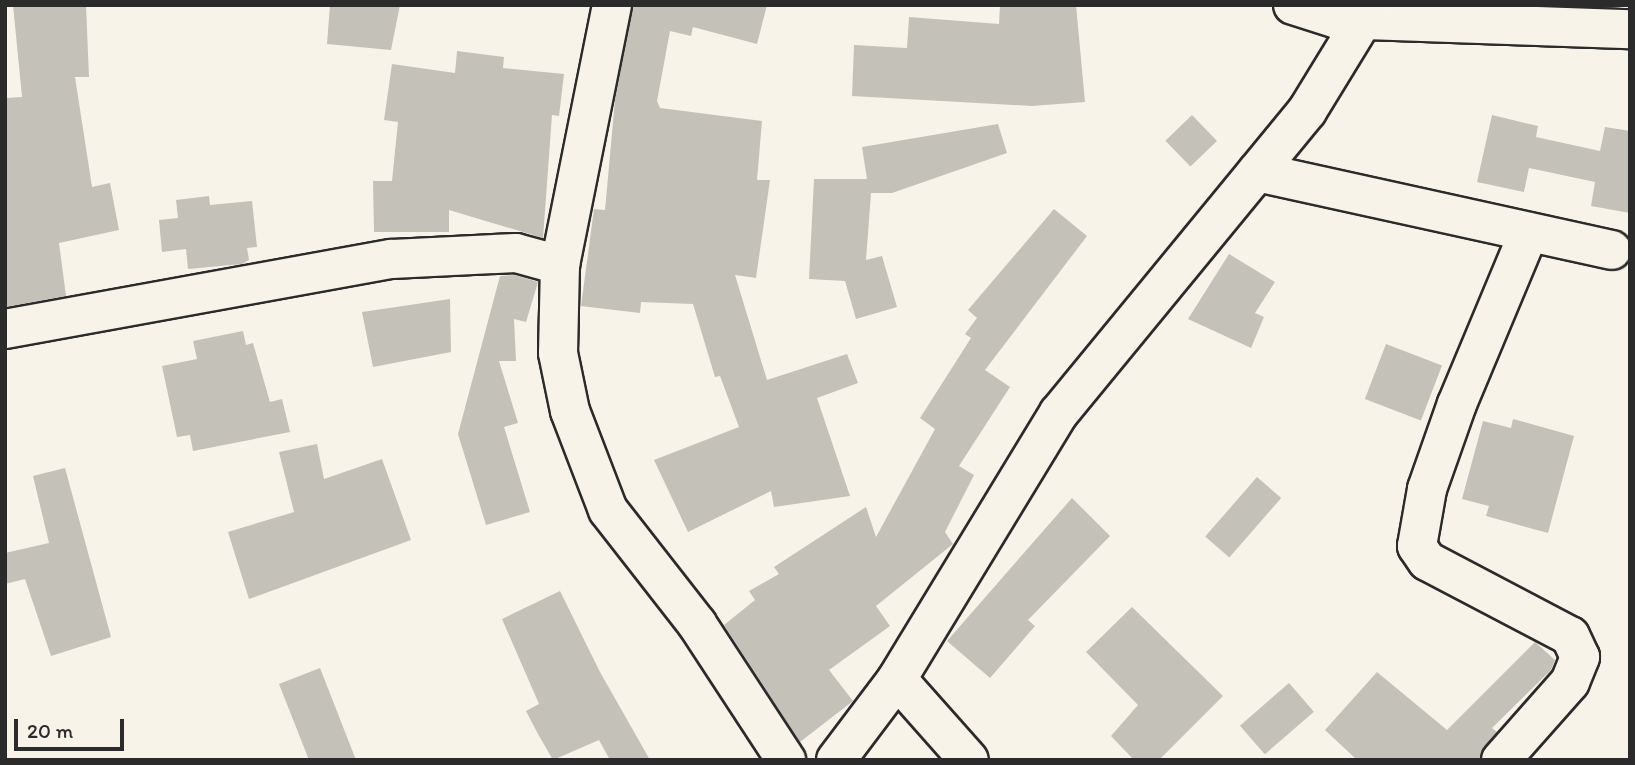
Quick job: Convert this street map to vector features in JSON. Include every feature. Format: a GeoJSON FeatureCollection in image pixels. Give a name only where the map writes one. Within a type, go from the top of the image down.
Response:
{"type":"FeatureCollection","features":[{"type":"Feature","properties":{"kind":"street"},"geometry":{"type":"LineString","coordinates":[[612,5],[560,265],[558,353],[570,411],[608,510],[696,624],[786,760]]}},
{"type":"Feature","properties":{"kind":"street"},"geometry":{"type":"LineString","coordinates":[[1293,5],[1368,13],[1630,29]]}},
{"type":"Feature","properties":{"kind":"street"},"geometry":{"type":"LineString","coordinates":[[836,760],[897,680],[1059,413],[1307,111],[1368,13]]}},
{"type":"Feature","properties":{"kind":"street"},"geometry":{"type":"LineString","coordinates":[[1258,172],[1612,250]]}},
{"type":"Feature","properties":{"kind":"street"},"geometry":{"type":"LineString","coordinates":[[1501,760],[1570,682],[1580,657],[1570,636],[1426,561],[1417,546],[1427,489],[1457,404],[1529,232]]}},
{"type":"Feature","properties":{"kind":"street"},"geometry":{"type":"LineString","coordinates":[[5,329],[392,259],[516,253],[560,265]]}},
{"type":"Feature","properties":{"kind":"street"},"geometry":{"type":"LineString","coordinates":[[897,680],[969,760]]}},
{"type":"Feature","properties":{"kind":"building"},"geometry":{"type":"Polygon","coordinates":[[[13,5],[86,5],[89,77],[75,77],[92,187],[110,183],[119,230],[59,243],[66,296],[5,307],[5,98],[22,97],[13,5]]]}},
{"type":"Feature","properties":{"kind":"building"},"geometry":{"type":"Polygon","coordinates":[[[330,5],[400,5],[391,50],[327,44],[330,5]]]}},
{"type":"Feature","properties":{"kind":"building"},"geometry":{"type":"Polygon","coordinates":[[[633,5],[767,5],[757,44],[693,27],[691,36],[670,31],[657,101],[660,108],[762,121],[757,180],[770,180],[756,278],[735,275],[767,380],[847,354],[858,383],[817,398],[850,496],[774,507],[771,491],[688,532],[654,460],[739,427],[720,376],[715,377],[693,304],[641,302],[640,313],[581,306],[594,209],[605,210],[615,100],[633,5]]]}},
{"type":"Feature","properties":{"kind":"building"},"geometry":{"type":"Polygon","coordinates":[[[1000,5],[1076,5],[1085,102],[1032,106],[852,96],[854,45],[907,48],[909,17],[999,24],[1000,5]]]}},
{"type":"Feature","properties":{"kind":"building"},"geometry":{"type":"Polygon","coordinates":[[[457,51],[504,57],[503,68],[564,74],[559,116],[552,115],[543,238],[449,210],[449,232],[374,232],[373,181],[392,181],[398,122],[384,120],[392,64],[455,73],[457,51]]]}},
{"type":"Feature","properties":{"kind":"building"},"geometry":{"type":"Polygon","coordinates":[[[1192,115],[1217,141],[1190,167],[1165,141],[1192,115]]]}},
{"type":"Feature","properties":{"kind":"building"},"geometry":{"type":"Polygon","coordinates":[[[1492,115],[1538,126],[1536,137],[1600,151],[1605,127],[1630,131],[1630,213],[1591,206],[1595,182],[1529,168],[1524,192],[1477,182],[1492,115]]]}},
{"type":"Feature","properties":{"kind":"building"},"geometry":{"type":"Polygon","coordinates":[[[998,124],[1007,153],[892,193],[871,193],[866,260],[882,256],[897,307],[856,319],[845,281],[809,279],[814,179],[867,179],[862,147],[998,124]]]}},
{"type":"Feature","properties":{"kind":"building"},"geometry":{"type":"Polygon","coordinates":[[[209,196],[210,205],[252,201],[257,247],[247,248],[249,260],[242,264],[188,269],[186,249],[162,252],[159,220],[178,218],[176,200],[209,196]]]}},
{"type":"Feature","properties":{"kind":"building"},"geometry":{"type":"Polygon","coordinates":[[[1054,209],[1087,236],[985,370],[1010,387],[959,466],[974,475],[945,532],[953,544],[876,606],[890,626],[829,670],[853,701],[800,742],[724,625],[755,600],[749,591],[779,574],[774,567],[866,507],[876,537],[935,429],[920,418],[971,338],[965,334],[977,318],[968,310],[1054,209]]]}},
{"type":"Feature","properties":{"kind":"building"},"geometry":{"type":"Polygon","coordinates":[[[1229,254],[1275,282],[1255,313],[1264,317],[1251,348],[1188,319],[1229,254]]]}},
{"type":"Feature","properties":{"kind":"building"},"geometry":{"type":"Polygon","coordinates":[[[514,275],[538,282],[526,322],[514,319],[516,361],[499,361],[518,423],[504,427],[530,512],[486,525],[458,434],[500,276],[514,275]]]}},
{"type":"Feature","properties":{"kind":"building"},"geometry":{"type":"Polygon","coordinates":[[[450,299],[451,352],[373,367],[362,312],[450,299]]]}},
{"type":"Feature","properties":{"kind":"building"},"geometry":{"type":"Polygon","coordinates":[[[243,331],[246,345],[253,343],[270,402],[282,399],[290,432],[193,451],[190,435],[177,437],[162,366],[197,359],[193,341],[243,331]]]}},
{"type":"Feature","properties":{"kind":"building"},"geometry":{"type":"Polygon","coordinates":[[[1386,344],[1442,366],[1421,421],[1365,399],[1386,344]]]}},
{"type":"Feature","properties":{"kind":"building"},"geometry":{"type":"Polygon","coordinates":[[[1513,419],[1574,436],[1548,533],[1486,516],[1489,506],[1462,499],[1483,421],[1511,428],[1513,419]]]}},
{"type":"Feature","properties":{"kind":"building"},"geometry":{"type":"Polygon","coordinates":[[[317,444],[324,479],[382,459],[411,540],[249,599],[228,532],[294,512],[279,452],[317,444]]]}},
{"type":"Feature","properties":{"kind":"building"},"geometry":{"type":"Polygon","coordinates":[[[65,468],[111,637],[51,656],[25,579],[5,584],[5,553],[49,543],[33,476],[65,468]]]}},
{"type":"Feature","properties":{"kind":"building"},"geometry":{"type":"Polygon","coordinates":[[[1257,477],[1281,498],[1229,558],[1205,537],[1257,477]]]}},
{"type":"Feature","properties":{"kind":"building"},"geometry":{"type":"Polygon","coordinates":[[[1072,498],[1110,536],[1028,620],[1035,626],[990,678],[947,641],[1072,498]]]}},
{"type":"Feature","properties":{"kind":"building"},"geometry":{"type":"Polygon","coordinates":[[[560,591],[600,672],[650,760],[610,760],[599,740],[553,760],[538,734],[526,711],[539,704],[502,619],[560,591]]]}},
{"type":"Feature","properties":{"kind":"building"},"geometry":{"type":"Polygon","coordinates":[[[1132,607],[1223,696],[1159,760],[1134,760],[1111,736],[1138,705],[1086,652],[1132,607]]]}},
{"type":"Feature","properties":{"kind":"building"},"geometry":{"type":"Polygon","coordinates":[[[1535,642],[1555,660],[1551,670],[1492,728],[1497,732],[1480,760],[1357,760],[1325,730],[1377,672],[1447,730],[1535,642]]]}},
{"type":"Feature","properties":{"kind":"building"},"geometry":{"type":"Polygon","coordinates":[[[320,668],[356,760],[309,760],[279,684],[320,668]]]}},
{"type":"Feature","properties":{"kind":"building"},"geometry":{"type":"Polygon","coordinates":[[[1289,683],[1314,712],[1265,754],[1240,726],[1289,683]]]}}]}
